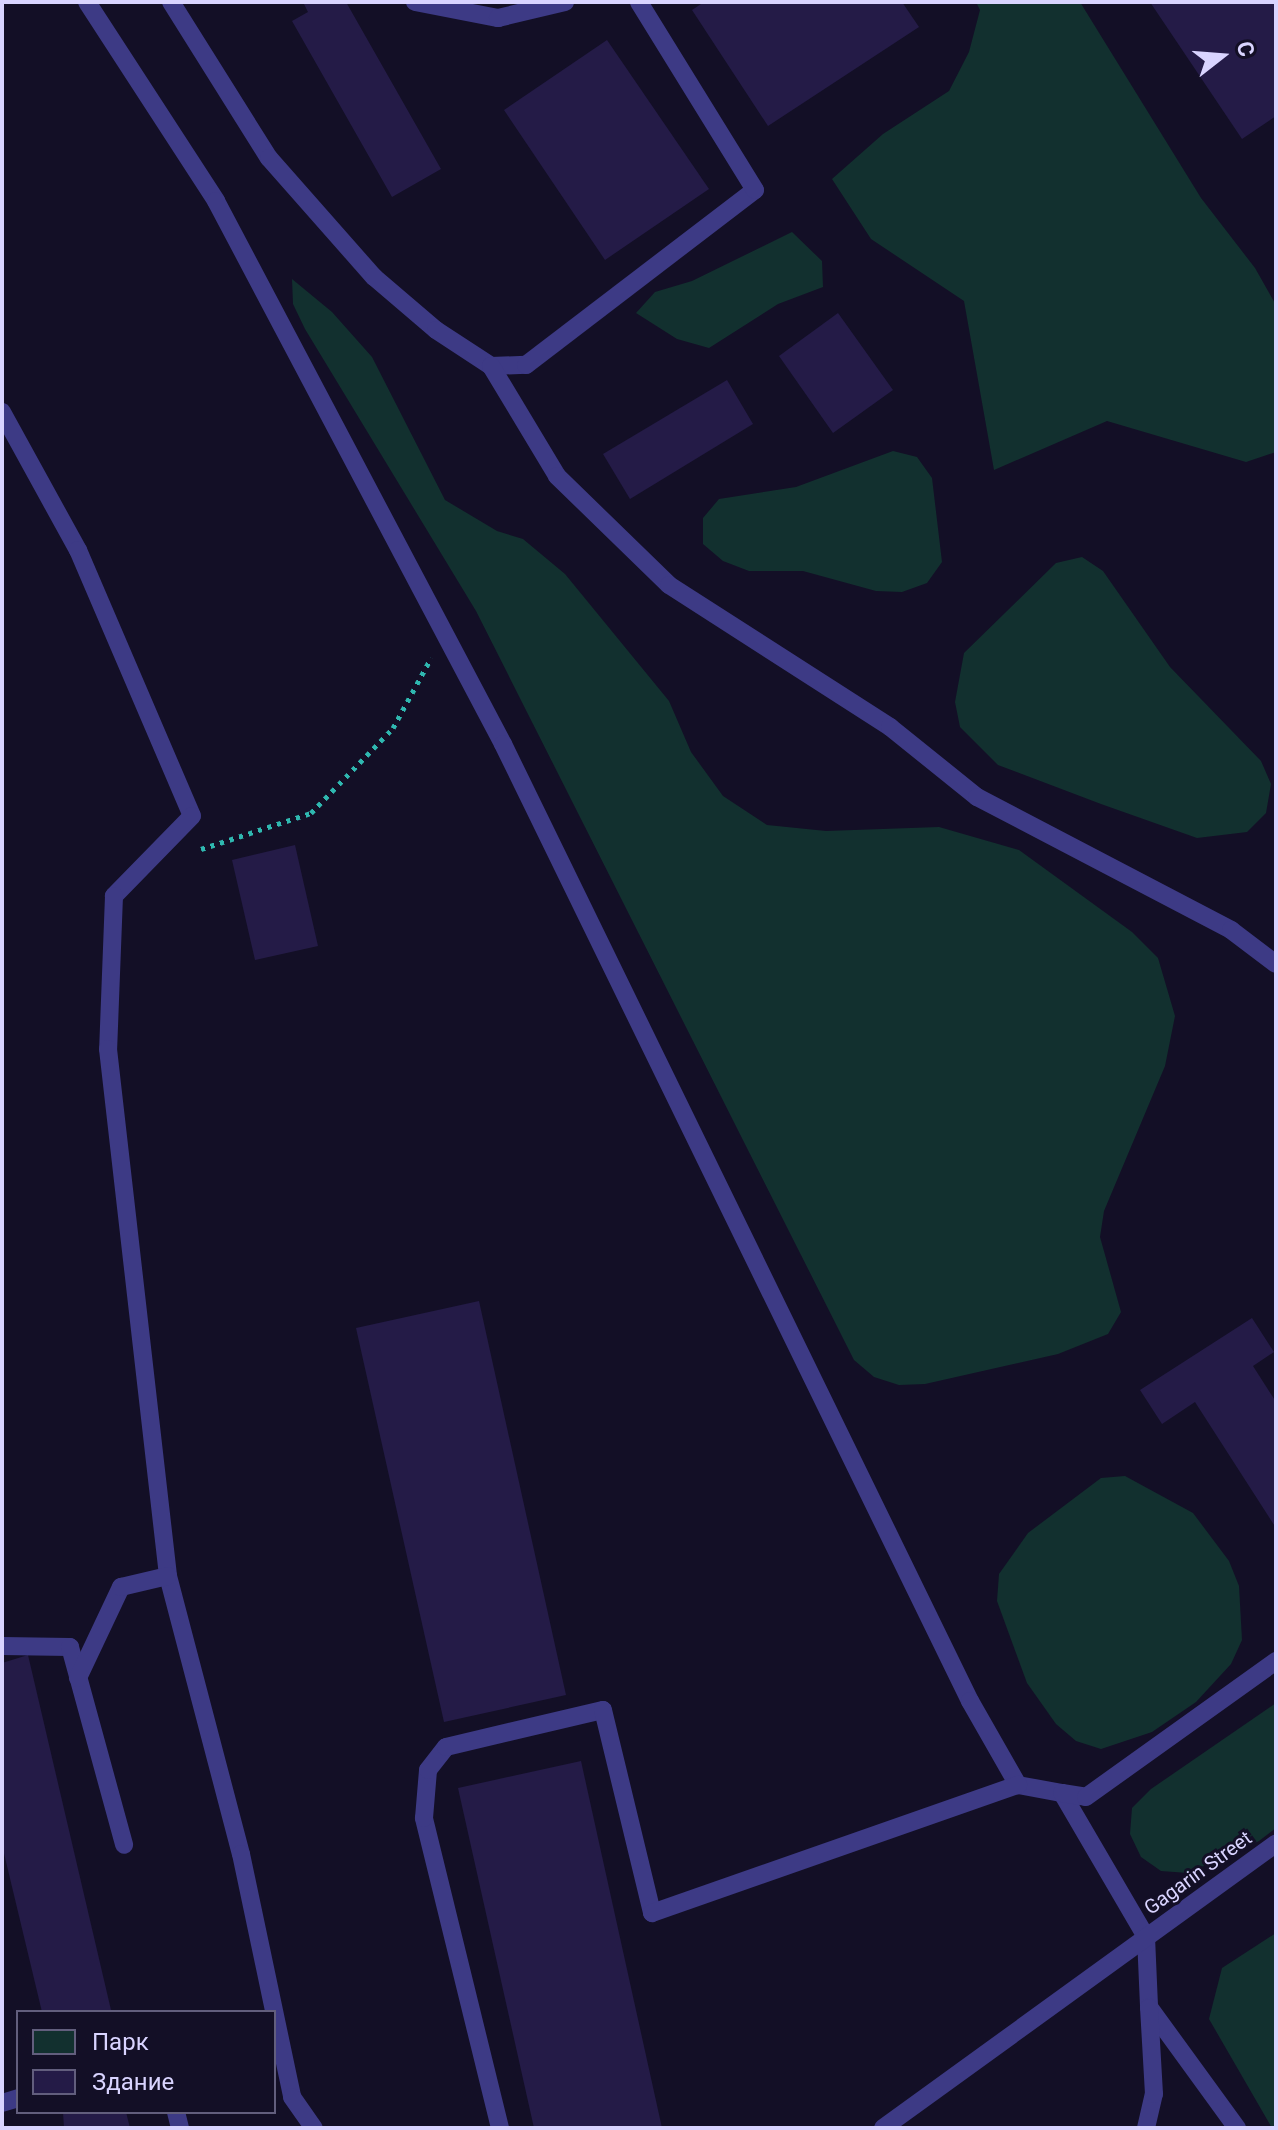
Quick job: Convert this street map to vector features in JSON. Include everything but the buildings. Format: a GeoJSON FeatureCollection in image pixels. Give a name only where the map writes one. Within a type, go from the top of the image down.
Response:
{"type":"FeatureCollection","features":[{"type":"Feature","properties":{"kind":"lane"},"geometry":{"type":"LineString","coordinates":[[87,2],[216,201],[445,633],[970,1701],[1018,1785]]}},
{"type":"Feature","properties":{"kind":"lane"},"geometry":{"type":"LineString","coordinates":[[171,2],[269,158],[374,277],[436,330],[491,366],[557,476],[669,585],[890,727],[977,797],[1231,930],[1276,964]]}},
{"type":"Feature","properties":{"kind":"lane"},"geometry":{"type":"LineString","coordinates":[[415,2],[498,18],[565,2]]}},
{"type":"Feature","properties":{"kind":"lane"},"geometry":{"type":"LineString","coordinates":[[491,366],[526,365],[755,190],[639,2]]}},
{"type":"Feature","properties":{"kind":"lane"},"geometry":{"type":"LineString","coordinates":[[2,412],[78,550],[192,816],[114,896],[108,1049],[168,1576],[241,1854],[274,2010]]}},
{"type":"Feature","properties":{"kind":"lane"},"geometry":{"type":"LineString","coordinates":[[78,1678],[121,1587],[168,1576]]}},
{"type":"Feature","properties":{"kind":"lane"},"geometry":{"type":"LineString","coordinates":[[2,1646],[70,1647],[124,1845]]}},
{"type":"Feature","properties":{"kind":"lane"},"geometry":{"type":"LineString","coordinates":[[500,2128],[424,1818],[428,1770],[446,1747],[603,1710],[652,1913],[1018,1785],[1086,1797],[1276,1661]]}},
{"type":"Feature","properties":{"kind":"lane"},"geometry":{"type":"LineString","coordinates":[[1062,1793],[1146,1937],[1154,2094],[1146,2128]]}},
{"type":"Feature","properties":{"kind":"lane","name":"Gagarin Street"},"geometry":{"type":"LineString","coordinates":[[883,2128],[1276,1844]]}},
{"type":"Feature","properties":{"kind":"lane"},"geometry":{"type":"LineString","coordinates":[[1149,2007],[1237,2128]]}},
{"type":"Feature","properties":{"kind":"lane"},"geometry":{"type":"LineString","coordinates":[[276,2021],[292,2097],[314,2128]]}},
{"type":"Feature","properties":{"kind":"path"},"geometry":{"type":"LineString","coordinates":[[201,849],[311,813],[393,728],[445,633]]}},
{"type":"Feature","properties":{"kind":"green space"},"geometry":{"type":"Polygon","coordinates":[[[976,2],[1080,2],[1201,198],[1255,268],[1276,305],[1276,452],[1246,462],[1107,421],[994,470],[964,301],[871,239],[832,179],[883,134],[949,91],[969,52],[980,10],[976,2]]]}},
{"type":"Feature","properties":{"kind":"green space"},"geometry":{"type":"Polygon","coordinates":[[[792,232],[822,261],[823,287],[778,304],[709,348],[677,339],[636,313],[655,292],[692,281],[792,232]]]}},
{"type":"Feature","properties":{"kind":"green space"},"geometry":{"type":"Polygon","coordinates":[[[292,279],[332,312],[372,357],[445,500],[497,531],[523,539],[565,574],[669,701],[691,752],[723,796],[767,825],[826,831],[939,827],[1019,850],[1132,932],[1158,958],[1175,1016],[1165,1066],[1104,1211],[1100,1237],[1121,1312],[1108,1334],[1058,1354],[925,1384],[899,1385],[874,1377],[854,1360],[476,611],[305,329],[293,304],[292,279]]]}},
{"type":"Feature","properties":{"kind":"green space"},"geometry":{"type":"Polygon","coordinates":[[[893,451],[917,457],[932,478],[942,562],[927,583],[902,592],[876,591],[803,571],[749,571],[723,561],[703,544],[703,518],[719,499],[796,487],[893,451]]]}},
{"type":"Feature","properties":{"kind":"green space"},"geometry":{"type":"Polygon","coordinates":[[[1082,557],[1103,571],[1170,667],[1261,761],[1271,784],[1266,813],[1247,832],[1197,838],[1101,804],[998,765],[960,727],[955,702],[964,653],[1056,563],[1082,557]]]}},
{"type":"Feature","properties":{"kind":"green space"},"geometry":{"type":"Polygon","coordinates":[[[1125,1476],[1193,1513],[1229,1561],[1239,1586],[1242,1640],[1231,1664],[1196,1702],[1152,1732],[1101,1749],[1076,1741],[1056,1724],[1027,1683],[997,1601],[999,1574],[1028,1533],[1101,1478],[1125,1476]]]}},
{"type":"Feature","properties":{"kind":"green space"},"geometry":{"type":"Polygon","coordinates":[[[1276,1703],[1276,1828],[1259,1841],[1188,1873],[1161,1871],[1141,1857],[1130,1834],[1132,1808],[1151,1789],[1276,1703]]]}},
{"type":"Feature","properties":{"kind":"green space"},"geometry":{"type":"Polygon","coordinates":[[[1276,1933],[1276,2128],[1272,2128],[1209,2019],[1222,1968],[1276,1933]]]}}]}
